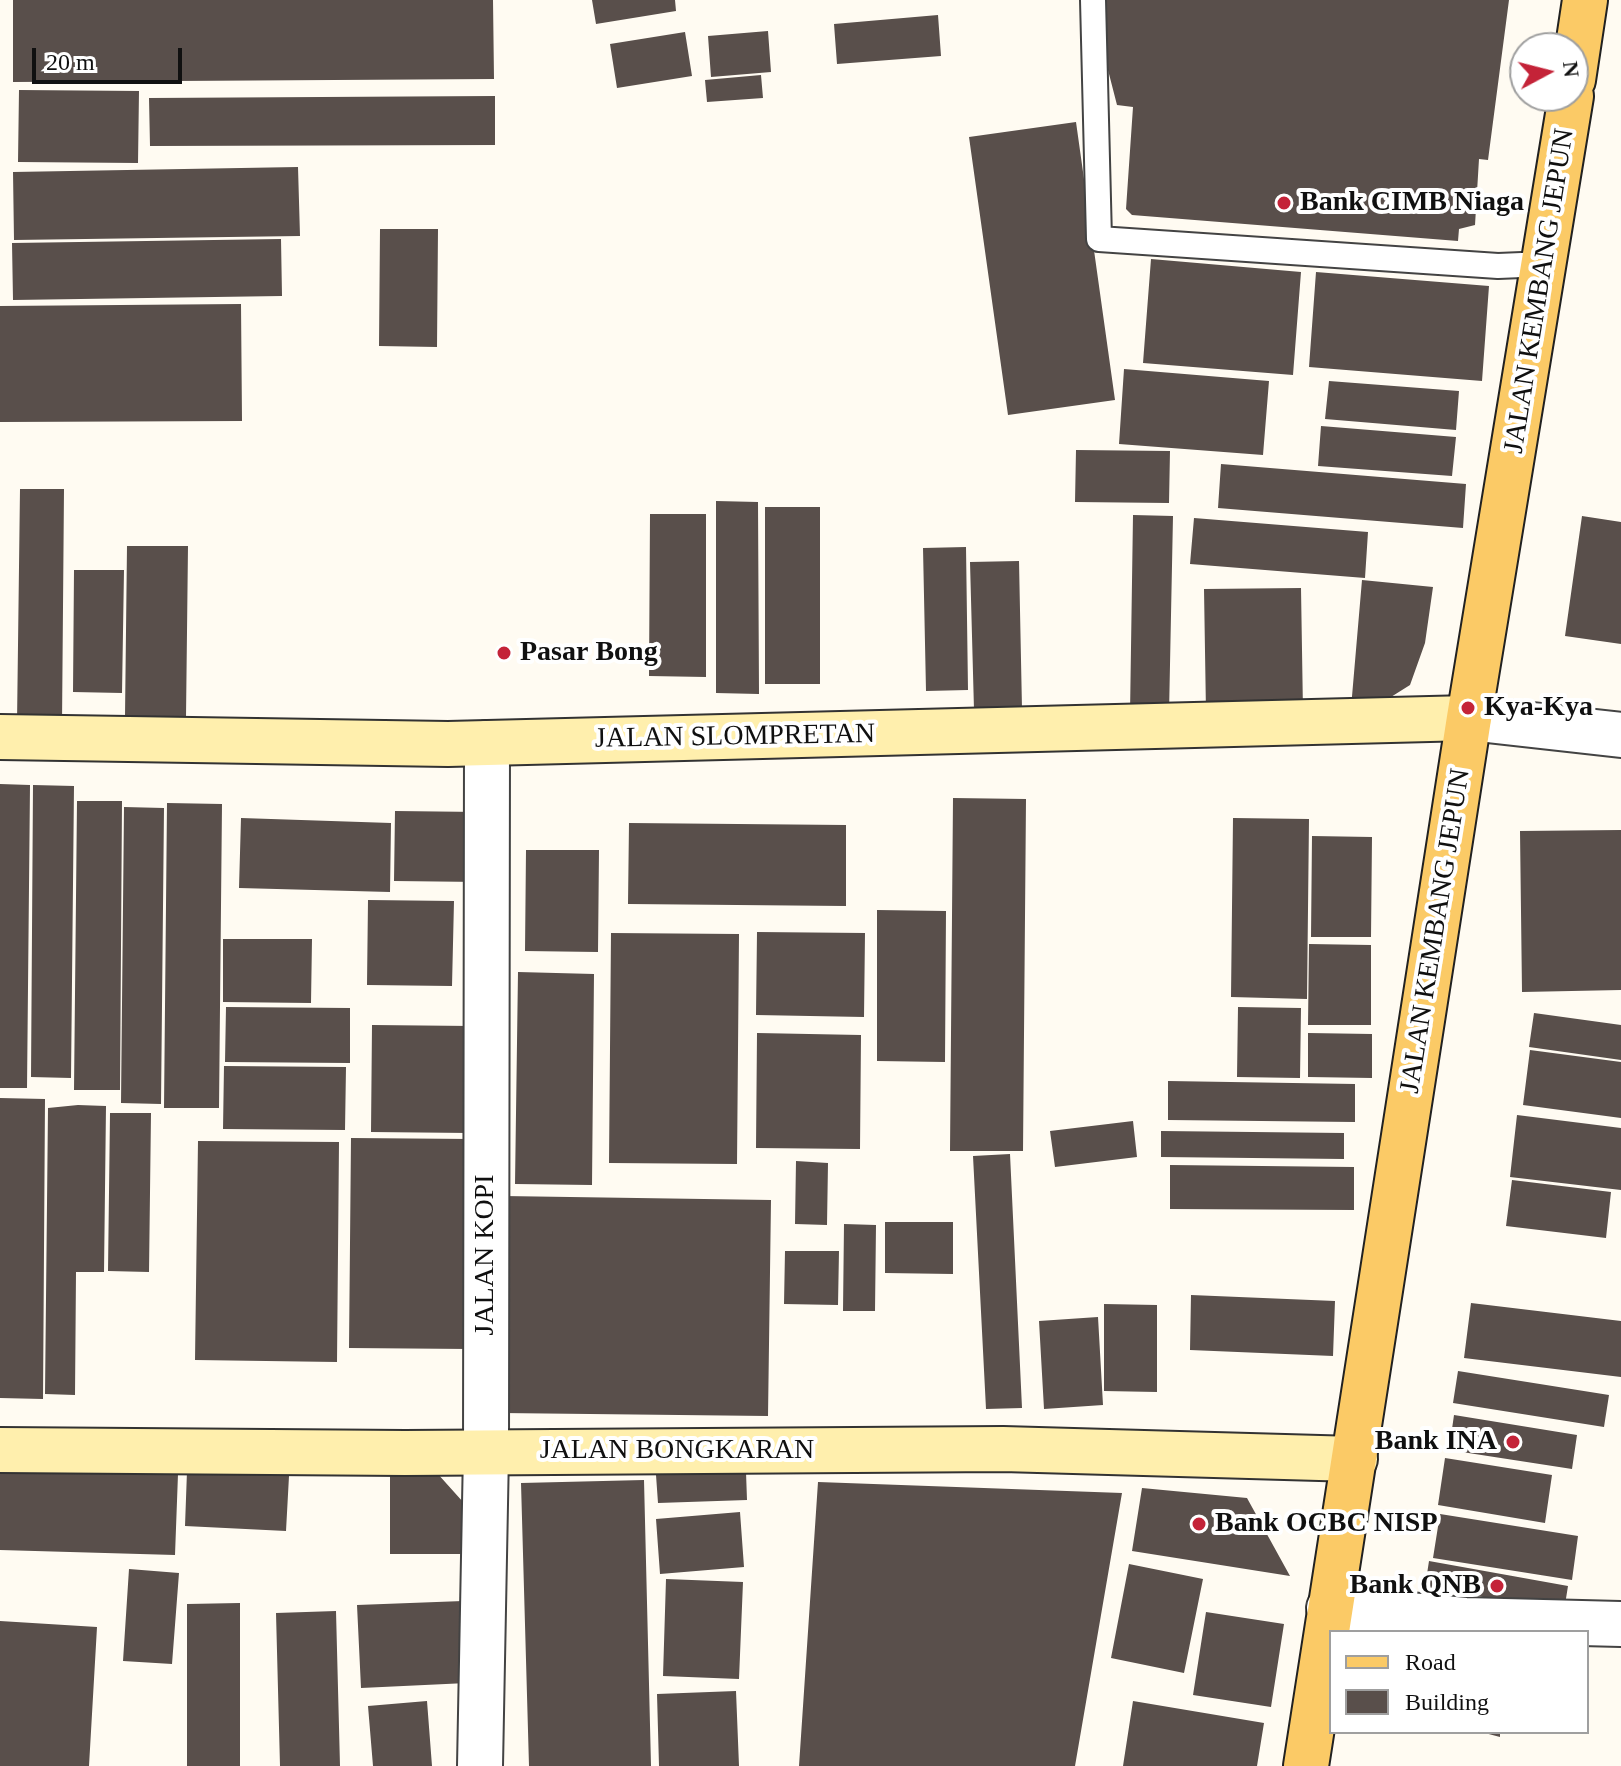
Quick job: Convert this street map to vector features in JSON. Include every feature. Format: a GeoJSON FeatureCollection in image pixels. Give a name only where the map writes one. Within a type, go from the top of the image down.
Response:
{"type":"FeatureCollection","features":[{"type":"Feature","properties":{"kind":"main road"},"geometry":{"type":"LineString","coordinates":[[1580,32],[1585,0]]}},
{"type":"Feature","properties":{"kind":"main road","name":"JALAN KEMBANG JEPUN"},"geometry":{"type":"LineString","coordinates":[[1306,1766],[1469,718],[1569,112]]}},
{"type":"Feature","properties":{"kind":"street"},"geometry":{"type":"LineString","coordinates":[[1469,718],[1621,735]]}},
{"type":"Feature","properties":{"kind":"street","name":"JALAN SLOMPRETAN"},"geometry":{"type":"LineString","coordinates":[[0,737],[223,743],[487,743],[1469,718]]}},
{"type":"Feature","properties":{"kind":"street","name":"JALAN KOPI"},"geometry":{"type":"LineString","coordinates":[[480,1766],[486,1452],[487,743]]}},
{"type":"Feature","properties":{"kind":"street","name":"JALAN BONGKARAN"},"geometry":{"type":"LineString","coordinates":[[0,1450],[486,1452],[1003,1449],[1355,1459]]}},
{"type":"Feature","properties":{"kind":"street"},"geometry":{"type":"LineString","coordinates":[[1329,1608],[1465,1620],[1621,1624]]}},
{"type":"Feature","properties":{"kind":"lane"},"geometry":{"type":"LineString","coordinates":[[1093,0],[1099,239],[1498,266],[1546,264]]}},
{"type":"Feature","properties":{"kind":"building"},"geometry":{"type":"Polygon","coordinates":[[[13,0],[493,0],[494,79],[13,82],[13,0]]]}},
{"type":"Feature","properties":{"kind":"building"},"geometry":{"type":"Polygon","coordinates":[[[592,0],[675,0],[676,11],[596,24],[592,0]]]}},
{"type":"Feature","properties":{"kind":"building"},"geometry":{"type":"Polygon","coordinates":[[[1096,0],[1509,0],[1488,160],[1479,159],[1475,225],[1459,229],[1458,241],[1132,215],[1126,209],[1133,107],[1117,105],[1108,70],[1099,69],[1096,0]]]}},
{"type":"Feature","properties":{"kind":"building"},"geometry":{"type":"Polygon","coordinates":[[[938,15],[941,56],[837,64],[834,24],[938,15]]]}},
{"type":"Feature","properties":{"kind":"building"},"geometry":{"type":"Polygon","coordinates":[[[768,31],[771,72],[711,77],[708,36],[768,31]]]}},
{"type":"Feature","properties":{"kind":"building"},"geometry":{"type":"Polygon","coordinates":[[[685,32],[692,76],[617,88],[610,44],[685,32]]]}},
{"type":"Feature","properties":{"kind":"building"},"geometry":{"type":"Polygon","coordinates":[[[761,75],[763,98],[707,102],[705,80],[761,75]]]}},
{"type":"Feature","properties":{"kind":"building"},"geometry":{"type":"Polygon","coordinates":[[[19,90],[139,91],[138,163],[18,162],[19,90]]]}},
{"type":"Feature","properties":{"kind":"building"},"geometry":{"type":"Polygon","coordinates":[[[495,96],[495,145],[150,146],[149,98],[495,96]]]}},
{"type":"Feature","properties":{"kind":"building"},"geometry":{"type":"Polygon","coordinates":[[[1076,122],[1115,400],[1008,415],[969,137],[1076,122]]]}},
{"type":"Feature","properties":{"kind":"building"},"geometry":{"type":"Polygon","coordinates":[[[298,167],[300,236],[14,240],[13,172],[298,167]]]}},
{"type":"Feature","properties":{"kind":"building"},"geometry":{"type":"Polygon","coordinates":[[[380,229],[438,229],[437,347],[379,346],[380,229]]]}},
{"type":"Feature","properties":{"kind":"building"},"geometry":{"type":"Polygon","coordinates":[[[281,239],[282,296],[13,300],[12,243],[281,239]]]}},
{"type":"Feature","properties":{"kind":"building"},"geometry":{"type":"Polygon","coordinates":[[[1151,259],[1301,272],[1293,375],[1143,363],[1151,259]]]}},
{"type":"Feature","properties":{"kind":"building"},"geometry":{"type":"Polygon","coordinates":[[[1316,272],[1489,286],[1482,381],[1309,367],[1316,272]]]}},
{"type":"Feature","properties":{"kind":"building"},"geometry":{"type":"Polygon","coordinates":[[[241,304],[242,421],[0,422],[0,306],[241,304]]]}},
{"type":"Feature","properties":{"kind":"building"},"geometry":{"type":"Polygon","coordinates":[[[1124,369],[1269,381],[1263,455],[1119,444],[1124,369]]]}},
{"type":"Feature","properties":{"kind":"building"},"geometry":{"type":"Polygon","coordinates":[[[1329,381],[1459,391],[1456,430],[1325,419],[1329,381]]]}},
{"type":"Feature","properties":{"kind":"building"},"geometry":{"type":"Polygon","coordinates":[[[1321,426],[1456,437],[1452,476],[1318,466],[1321,426]]]}},
{"type":"Feature","properties":{"kind":"building"},"geometry":{"type":"Polygon","coordinates":[[[1076,450],[1170,451],[1169,503],[1075,502],[1076,450]]]}},
{"type":"Feature","properties":{"kind":"building"},"geometry":{"type":"Polygon","coordinates":[[[1221,464],[1466,484],[1463,528],[1218,508],[1221,464]]]}},
{"type":"Feature","properties":{"kind":"building"},"geometry":{"type":"Polygon","coordinates":[[[20,489],[64,489],[62,724],[17,723],[20,489]]]}},
{"type":"Feature","properties":{"kind":"building"},"geometry":{"type":"Polygon","coordinates":[[[716,501],[758,502],[759,694],[716,693],[716,501]]]}},
{"type":"Feature","properties":{"kind":"building"},"geometry":{"type":"Polygon","coordinates":[[[765,507],[820,507],[820,684],[765,684],[765,507]]]}},
{"type":"Feature","properties":{"kind":"building"},"geometry":{"type":"Polygon","coordinates":[[[650,514],[706,514],[706,677],[649,676],[650,514]]]}},
{"type":"Feature","properties":{"kind":"building"},"geometry":{"type":"Polygon","coordinates":[[[1133,515],[1173,516],[1169,714],[1130,714],[1133,515]]]}},
{"type":"Feature","properties":{"kind":"building"},"geometry":{"type":"Polygon","coordinates":[[[1582,516],[1621,522],[1621,644],[1565,636],[1582,516]]]}},
{"type":"Feature","properties":{"kind":"building"},"geometry":{"type":"Polygon","coordinates":[[[1194,518],[1368,532],[1365,578],[1190,564],[1194,518]]]}},
{"type":"Feature","properties":{"kind":"building"},"geometry":{"type":"Polygon","coordinates":[[[127,546],[188,546],[186,717],[125,716],[127,546]]]}},
{"type":"Feature","properties":{"kind":"building"},"geometry":{"type":"Polygon","coordinates":[[[966,547],[968,690],[926,691],[923,548],[966,547]]]}},
{"type":"Feature","properties":{"kind":"building"},"geometry":{"type":"Polygon","coordinates":[[[1019,561],[1022,709],[974,710],[970,562],[1019,561]]]}},
{"type":"Feature","properties":{"kind":"building"},"geometry":{"type":"Polygon","coordinates":[[[74,570],[124,570],[122,693],[73,692],[74,570]]]}},
{"type":"Feature","properties":{"kind":"building"},"geometry":{"type":"Polygon","coordinates":[[[1362,580],[1433,587],[1425,643],[1410,685],[1383,702],[1351,708],[1362,580]]]}},
{"type":"Feature","properties":{"kind":"building"},"geometry":{"type":"Polygon","coordinates":[[[1301,588],[1303,712],[1206,713],[1204,589],[1301,588]]]}},
{"type":"Feature","properties":{"kind":"building"},"geometry":{"type":"Polygon","coordinates":[[[0,784],[30,785],[27,1088],[0,1088],[0,784]]]}},
{"type":"Feature","properties":{"kind":"building"},"geometry":{"type":"Polygon","coordinates":[[[33,785],[74,786],[71,1078],[31,1077],[33,785]]]}},
{"type":"Feature","properties":{"kind":"building"},"geometry":{"type":"Polygon","coordinates":[[[953,798],[1026,799],[1023,1151],[950,1151],[953,798]]]}},
{"type":"Feature","properties":{"kind":"building"},"geometry":{"type":"Polygon","coordinates":[[[77,801],[122,801],[120,1090],[74,1090],[77,801]]]}},
{"type":"Feature","properties":{"kind":"building"},"geometry":{"type":"Polygon","coordinates":[[[167,803],[222,804],[219,1108],[164,1108],[167,803]]]}},
{"type":"Feature","properties":{"kind":"building"},"geometry":{"type":"Polygon","coordinates":[[[124,807],[164,808],[161,1104],[121,1103],[124,807]]]}},
{"type":"Feature","properties":{"kind":"building"},"geometry":{"type":"Polygon","coordinates":[[[395,811],[480,812],[480,882],[394,881],[395,811]]]}},
{"type":"Feature","properties":{"kind":"building"},"geometry":{"type":"Polygon","coordinates":[[[241,818],[391,823],[390,892],[239,888],[241,818]]]}},
{"type":"Feature","properties":{"kind":"building"},"geometry":{"type":"Polygon","coordinates":[[[1233,818],[1309,819],[1307,999],[1231,997],[1233,818]]]}},
{"type":"Feature","properties":{"kind":"building"},"geometry":{"type":"Polygon","coordinates":[[[629,823],[846,825],[846,906],[628,904],[629,823]]]}},
{"type":"Feature","properties":{"kind":"building"},"geometry":{"type":"Polygon","coordinates":[[[1621,830],[1621,990],[1522,992],[1520,831],[1621,830]]]}},
{"type":"Feature","properties":{"kind":"building"},"geometry":{"type":"Polygon","coordinates":[[[1312,836],[1372,837],[1371,937],[1311,937],[1312,836]]]}},
{"type":"Feature","properties":{"kind":"building"},"geometry":{"type":"Polygon","coordinates":[[[526,850],[599,850],[598,952],[525,951],[526,850]]]}},
{"type":"Feature","properties":{"kind":"building"},"geometry":{"type":"Polygon","coordinates":[[[368,900],[454,901],[452,986],[367,985],[368,900]]]}},
{"type":"Feature","properties":{"kind":"building"},"geometry":{"type":"Polygon","coordinates":[[[877,910],[946,911],[945,1062],[877,1061],[877,910]]]}},
{"type":"Feature","properties":{"kind":"building"},"geometry":{"type":"Polygon","coordinates":[[[757,932],[865,933],[864,1017],[756,1015],[757,932]]]}},
{"type":"Feature","properties":{"kind":"building"},"geometry":{"type":"Polygon","coordinates":[[[611,933],[739,934],[737,1164],[609,1163],[611,933]]]}},
{"type":"Feature","properties":{"kind":"building"},"geometry":{"type":"Polygon","coordinates":[[[223,939],[312,939],[311,1003],[223,1002],[223,939]]]}},
{"type":"Feature","properties":{"kind":"building"},"geometry":{"type":"Polygon","coordinates":[[[1309,944],[1371,945],[1371,1025],[1308,1025],[1309,944]]]}},
{"type":"Feature","properties":{"kind":"building"},"geometry":{"type":"Polygon","coordinates":[[[518,972],[594,974],[592,1185],[515,1184],[518,972]]]}},
{"type":"Feature","properties":{"kind":"building"},"geometry":{"type":"Polygon","coordinates":[[[226,1007],[350,1008],[350,1063],[225,1062],[226,1007]]]}},
{"type":"Feature","properties":{"kind":"building"},"geometry":{"type":"Polygon","coordinates":[[[1238,1007],[1301,1008],[1300,1078],[1237,1077],[1238,1007]]]}},
{"type":"Feature","properties":{"kind":"building"},"geometry":{"type":"Polygon","coordinates":[[[1534,1013],[1621,1025],[1621,1060],[1529,1047],[1534,1013]]]}},
{"type":"Feature","properties":{"kind":"building"},"geometry":{"type":"Polygon","coordinates":[[[372,1025],[471,1026],[469,1133],[371,1132],[372,1025]]]}},
{"type":"Feature","properties":{"kind":"building"},"geometry":{"type":"Polygon","coordinates":[[[757,1033],[861,1035],[860,1149],[756,1148],[757,1033]]]}},
{"type":"Feature","properties":{"kind":"building"},"geometry":{"type":"Polygon","coordinates":[[[1308,1033],[1372,1034],[1372,1078],[1308,1077],[1308,1033]]]}},
{"type":"Feature","properties":{"kind":"building"},"geometry":{"type":"Polygon","coordinates":[[[1530,1050],[1621,1062],[1621,1118],[1523,1105],[1530,1050]]]}},
{"type":"Feature","properties":{"kind":"building"},"geometry":{"type":"Polygon","coordinates":[[[224,1066],[346,1067],[345,1130],[223,1129],[224,1066]]]}},
{"type":"Feature","properties":{"kind":"building"},"geometry":{"type":"Polygon","coordinates":[[[1168,1081],[1355,1084],[1355,1122],[1168,1120],[1168,1081]]]}},
{"type":"Feature","properties":{"kind":"building"},"geometry":{"type":"Polygon","coordinates":[[[0,1098],[45,1099],[43,1399],[0,1398],[0,1098]]]}},
{"type":"Feature","properties":{"kind":"building"},"geometry":{"type":"Polygon","coordinates":[[[106,1106],[104,1272],[76,1272],[75,1395],[45,1394],[48,1108],[106,1106]]]}},
{"type":"Feature","properties":{"kind":"building"},"geometry":{"type":"Polygon","coordinates":[[[110,1113],[151,1113],[149,1272],[108,1271],[110,1113]]]}},
{"type":"Feature","properties":{"kind":"building"},"geometry":{"type":"Polygon","coordinates":[[[1517,1115],[1621,1128],[1621,1190],[1510,1177],[1517,1115]]]}},
{"type":"Feature","properties":{"kind":"building"},"geometry":{"type":"Polygon","coordinates":[[[1133,1121],[1137,1157],[1055,1167],[1050,1131],[1133,1121]]]}},
{"type":"Feature","properties":{"kind":"building"},"geometry":{"type":"Polygon","coordinates":[[[1161,1131],[1344,1133],[1344,1159],[1161,1157],[1161,1131]]]}},
{"type":"Feature","properties":{"kind":"building"},"geometry":{"type":"Polygon","coordinates":[[[351,1138],[471,1139],[469,1349],[349,1348],[351,1138]]]}},
{"type":"Feature","properties":{"kind":"building"},"geometry":{"type":"Polygon","coordinates":[[[198,1141],[339,1142],[337,1362],[195,1360],[198,1141]]]}},
{"type":"Feature","properties":{"kind":"building"},"geometry":{"type":"Polygon","coordinates":[[[1010,1154],[1022,1408],[986,1409],[973,1156],[1010,1154]]]}},
{"type":"Feature","properties":{"kind":"building"},"geometry":{"type":"Polygon","coordinates":[[[796,1161],[828,1163],[827,1225],[795,1224],[796,1161]]]}},
{"type":"Feature","properties":{"kind":"building"},"geometry":{"type":"Polygon","coordinates":[[[1170,1165],[1354,1167],[1354,1210],[1170,1209],[1170,1165]]]}},
{"type":"Feature","properties":{"kind":"building"},"geometry":{"type":"Polygon","coordinates":[[[1512,1180],[1611,1192],[1606,1238],[1506,1226],[1512,1180]]]}},
{"type":"Feature","properties":{"kind":"building"},"geometry":{"type":"Polygon","coordinates":[[[503,1196],[771,1200],[768,1416],[501,1413],[503,1196]]]}},
{"type":"Feature","properties":{"kind":"building"},"geometry":{"type":"Polygon","coordinates":[[[885,1222],[953,1222],[953,1274],[885,1273],[885,1222]]]}},
{"type":"Feature","properties":{"kind":"building"},"geometry":{"type":"Polygon","coordinates":[[[844,1224],[876,1225],[875,1311],[843,1311],[844,1224]]]}},
{"type":"Feature","properties":{"kind":"building"},"geometry":{"type":"Polygon","coordinates":[[[785,1251],[839,1251],[838,1305],[784,1304],[785,1251]]]}},
{"type":"Feature","properties":{"kind":"building"},"geometry":{"type":"Polygon","coordinates":[[[1191,1295],[1335,1301],[1333,1356],[1190,1350],[1191,1295]]]}},
{"type":"Feature","properties":{"kind":"building"},"geometry":{"type":"Polygon","coordinates":[[[1471,1303],[1621,1321],[1621,1377],[1464,1358],[1471,1303]]]}},
{"type":"Feature","properties":{"kind":"building"},"geometry":{"type":"Polygon","coordinates":[[[1104,1304],[1157,1305],[1157,1392],[1104,1391],[1104,1304]]]}},
{"type":"Feature","properties":{"kind":"building"},"geometry":{"type":"Polygon","coordinates":[[[1098,1317],[1103,1405],[1044,1409],[1039,1321],[1098,1317]]]}},
{"type":"Feature","properties":{"kind":"building"},"geometry":{"type":"Polygon","coordinates":[[[1458,1371],[1609,1395],[1604,1427],[1453,1403],[1458,1371]]]}},
{"type":"Feature","properties":{"kind":"building","name":"Bank INA"},"geometry":{"type":"Polygon","coordinates":[[[1454,1415],[1577,1435],[1572,1469],[1449,1450],[1454,1415]]]}},
{"type":"Feature","properties":{"kind":"building"},"geometry":{"type":"Polygon","coordinates":[[[1445,1458],[1552,1475],[1545,1523],[1438,1505],[1445,1458]]]}},
{"type":"Feature","properties":{"kind":"building"},"geometry":{"type":"Polygon","coordinates":[[[0,1469],[178,1474],[175,1555],[0,1550],[0,1469]]]}},
{"type":"Feature","properties":{"kind":"building"},"geometry":{"type":"Polygon","coordinates":[[[187,1471],[289,1476],[286,1531],[185,1526],[187,1471]]]}},
{"type":"Feature","properties":{"kind":"building"},"geometry":{"type":"Polygon","coordinates":[[[746,1472],[747,1500],[658,1503],[656,1475],[746,1472]]]}},
{"type":"Feature","properties":{"kind":"building"},"geometry":{"type":"Polygon","coordinates":[[[437,1473],[472,1512],[473,1554],[390,1554],[390,1476],[437,1473]]]}},
{"type":"Feature","properties":{"kind":"building"},"geometry":{"type":"Polygon","coordinates":[[[644,1480],[651,1766],[529,1766],[521,1483],[644,1480]]]}},
{"type":"Feature","properties":{"kind":"building"},"geometry":{"type":"Polygon","coordinates":[[[818,1482],[1122,1493],[1075,1766],[799,1766],[818,1482]]]}},
{"type":"Feature","properties":{"kind":"building","name":"Bank OCBC NISP"},"geometry":{"type":"Polygon","coordinates":[[[1142,1488],[1247,1498],[1290,1576],[1132,1551],[1142,1488]]]}},
{"type":"Feature","properties":{"kind":"building"},"geometry":{"type":"Polygon","coordinates":[[[740,1512],[744,1567],[660,1574],[656,1519],[740,1512]]]}},
{"type":"Feature","properties":{"kind":"building"},"geometry":{"type":"Polygon","coordinates":[[[1440,1514],[1578,1536],[1572,1580],[1433,1558],[1440,1514]]]}},
{"type":"Feature","properties":{"kind":"building","name":"Bank QNB"},"geometry":{"type":"Polygon","coordinates":[[[1429,1561],[1568,1586],[1564,1611],[1425,1587],[1429,1561]]]}},
{"type":"Feature","properties":{"kind":"building"},"geometry":{"type":"Polygon","coordinates":[[[1129,1564],[1203,1579],[1184,1673],[1111,1658],[1129,1564]]]}},
{"type":"Feature","properties":{"kind":"building"},"geometry":{"type":"Polygon","coordinates":[[[129,1569],[179,1573],[172,1664],[123,1661],[129,1569]]]}},
{"type":"Feature","properties":{"kind":"building"},"geometry":{"type":"Polygon","coordinates":[[[666,1579],[743,1582],[739,1679],[663,1676],[666,1579]]]}},
{"type":"Feature","properties":{"kind":"building"},"geometry":{"type":"Polygon","coordinates":[[[463,1601],[467,1683],[361,1688],[357,1605],[463,1601]]]}},
{"type":"Feature","properties":{"kind":"building"},"geometry":{"type":"Polygon","coordinates":[[[240,1603],[240,1766],[187,1766],[187,1604],[240,1603]]]}},
{"type":"Feature","properties":{"kind":"building"},"geometry":{"type":"Polygon","coordinates":[[[336,1611],[340,1766],[280,1766],[276,1613],[336,1611]]]}},
{"type":"Feature","properties":{"kind":"building"},"geometry":{"type":"Polygon","coordinates":[[[1206,1612],[1284,1624],[1271,1707],[1193,1695],[1206,1612]]]}},
{"type":"Feature","properties":{"kind":"building"},"geometry":{"type":"Polygon","coordinates":[[[0,1621],[97,1627],[89,1766],[0,1766],[0,1621]]]}},
{"type":"Feature","properties":{"kind":"building"},"geometry":{"type":"Polygon","coordinates":[[[736,1691],[739,1766],[659,1766],[657,1694],[736,1691]]]}},
{"type":"Feature","properties":{"kind":"building"},"geometry":{"type":"Polygon","coordinates":[[[427,1701],[432,1766],[373,1766],[368,1706],[427,1701]]]}},
{"type":"Feature","properties":{"kind":"building"},"geometry":{"type":"Polygon","coordinates":[[[1133,1701],[1264,1723],[1257,1766],[1123,1766],[1133,1701]]]}},
{"type":"Feature","properties":{"kind":"place","name":"Bank CIMB Niaga"},"geometry":{"type":"Point","coordinates":[1284,203]}},
{"type":"Feature","properties":{"kind":"place","name":"Pasar Bong"},"geometry":{"type":"Point","coordinates":[504,653]}},
{"type":"Feature","properties":{"kind":"place","name":"Kya-Kya"},"geometry":{"type":"Point","coordinates":[1468,708]}},
{"type":"Feature","properties":{"kind":"place","name":"Bank INA"},"geometry":{"type":"Point","coordinates":[1513,1442]}},
{"type":"Feature","properties":{"kind":"place","name":"Bank OCBC NISP"},"geometry":{"type":"Point","coordinates":[1199,1524]}},
{"type":"Feature","properties":{"kind":"place","name":"Bank QNB"},"geometry":{"type":"Point","coordinates":[1497,1586]}}]}
